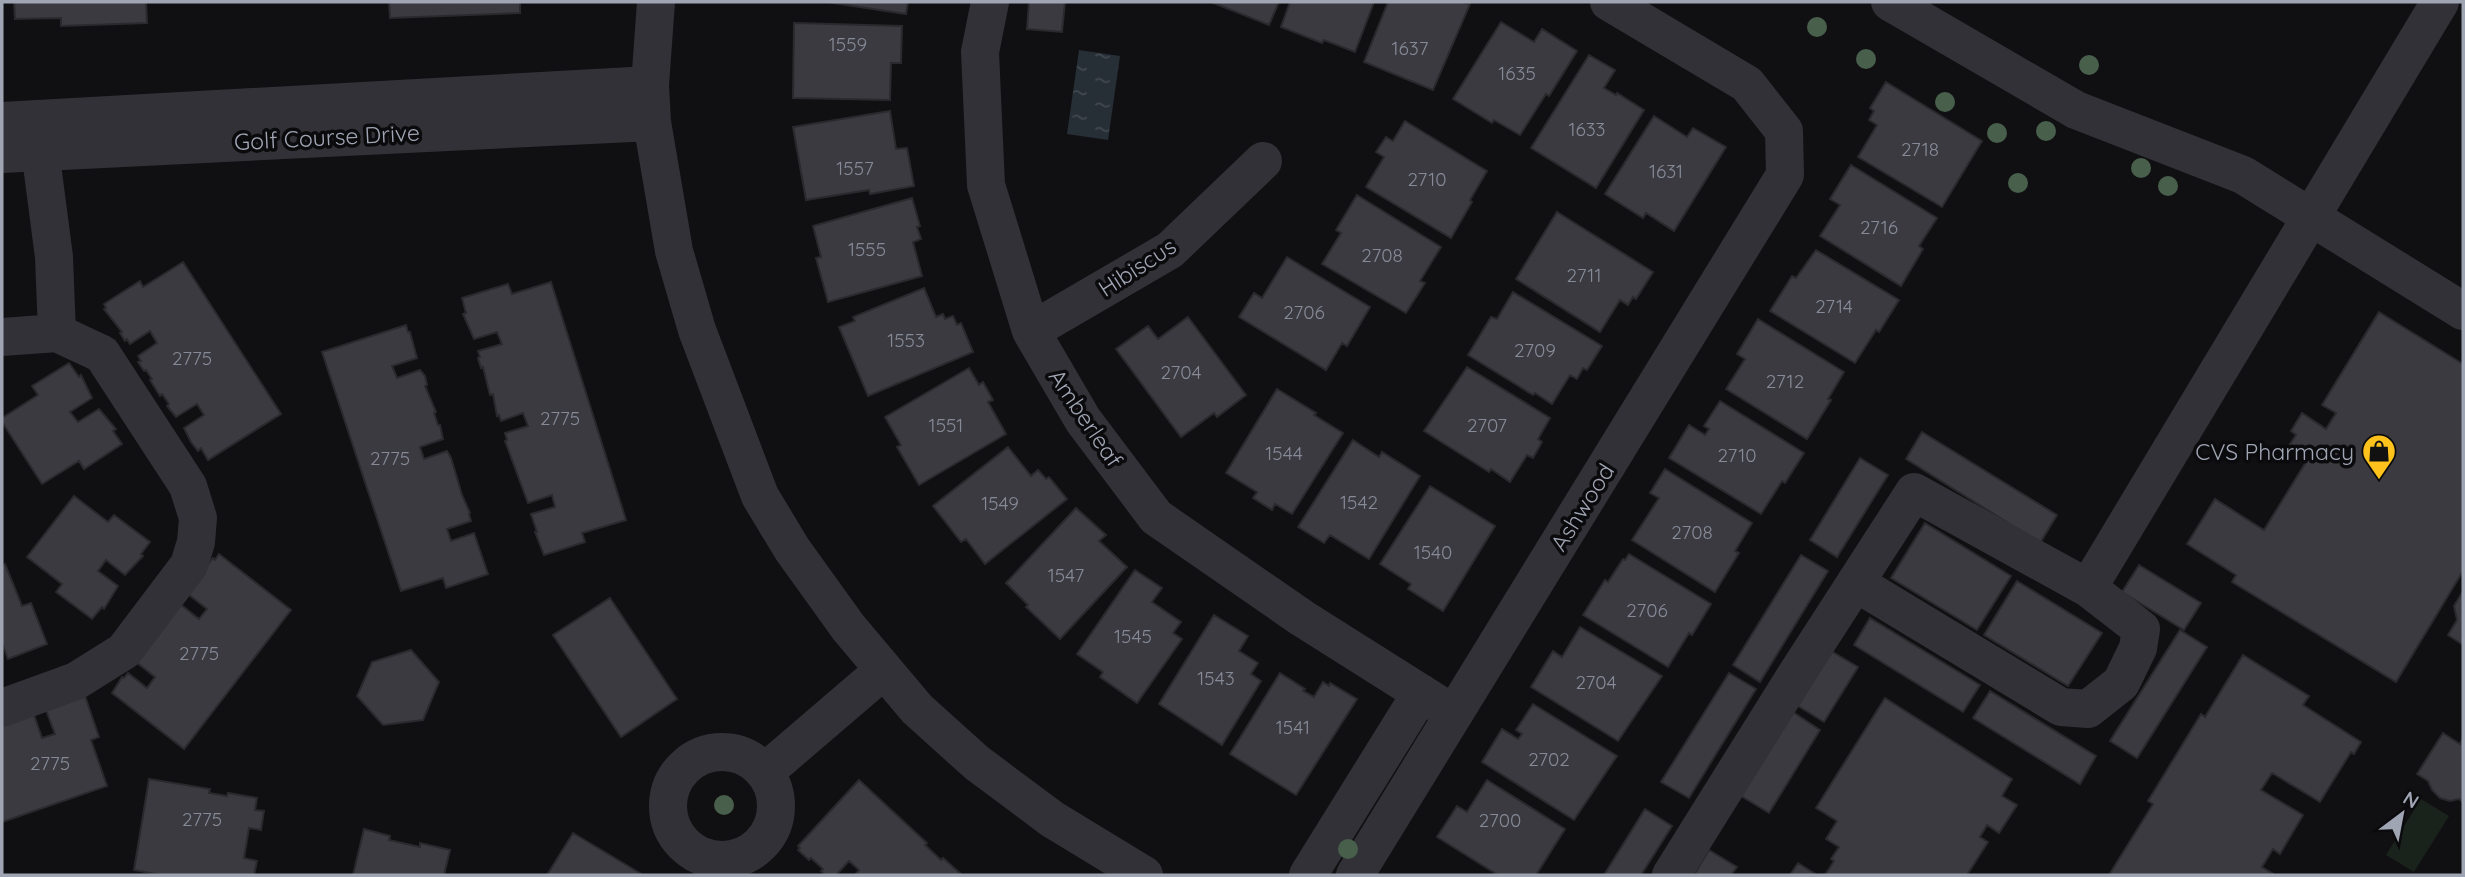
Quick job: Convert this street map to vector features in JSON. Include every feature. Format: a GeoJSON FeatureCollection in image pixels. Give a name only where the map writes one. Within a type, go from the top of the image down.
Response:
{"type":"FeatureCollection","features":[{"type":"Feature","properties":{"kind":"street"},"geometry":{"type":"LineString","coordinates":[[656,2],[651,103],[674,251],[697,330],[760,496],[792,549],[848,627],[917,709],[977,763],[1052,819],[1144,875]]}},
{"type":"Feature","properties":{"kind":"street","name":"Amberleaf"},"geometry":{"type":"LineString","coordinates":[[990,2],[980,52],[986,185],[1031,331],[1083,420],[1156,517],[1302,618],[1454,714]]}},
{"type":"Feature","properties":{"kind":"street","name":"Ashwood"},"geometry":{"type":"LineString","coordinates":[[1355,875],[1786,175],[1784,131],[1747,84],[1609,2]]}},
{"type":"Feature","properties":{"kind":"street"},"geometry":{"type":"LineString","coordinates":[[1889,2],[2076,110],[2243,175],[2463,311]]}},
{"type":"Feature","properties":{"kind":"street"},"geometry":{"type":"LineString","coordinates":[[2088,589],[2440,2]]}},
{"type":"Feature","properties":{"kind":"street","name":"Golf Course Drive"},"geometry":{"type":"LineString","coordinates":[[2,154],[27,130],[651,103]]}},
{"type":"Feature","properties":{"kind":"street"},"geometry":{"type":"LineString","coordinates":[[27,130],[54,257],[57,333]]}},
{"type":"Feature","properties":{"kind":"street","name":"Hibiscus"},"geometry":{"type":"LineString","coordinates":[[1031,331],[1170,250],[1263,161]]}},
{"type":"Feature","properties":{"kind":"street"},"geometry":{"type":"LineString","coordinates":[[2,337],[57,333],[102,354],[188,486],[198,518],[196,542],[189,565],[124,651],[76,681],[2,708]]}},
{"type":"Feature","properties":{"kind":"street"},"geometry":{"type":"LineString","coordinates":[[1671,875],[1856,583],[1914,492],[2088,589],[2141,629],[2138,648],[2121,683],[2088,709],[2061,706],[1856,583]]}},
{"type":"Feature","properties":{"kind":"street"},"geometry":{"type":"LineString","coordinates":[[765,772],[884,670]]}},
{"type":"Feature","properties":{"kind":"street"},"geometry":{"type":"LineString","coordinates":[[1308,875],[1421,694]]}},
{"type":"Feature","properties":{"kind":"street"},"geometry":{"type":"LineString","coordinates":[[724,752],[751,760],[765,772],[774,788],[777,804],[775,822],[767,838],[755,850],[739,859],[698,866],[669,820],[667,802],[672,783],[682,768],[698,757],[724,752]]}},
{"type":"Feature","properties":{"kind":"shaded area"},"geometry":{"type":"Polygon","coordinates":[[[2421,799],[2449,816],[2414,872],[2386,855],[2421,799]]]}},
{"type":"Feature","properties":{"kind":"water"},"geometry":{"type":"Polygon","coordinates":[[[1079,50],[1120,56],[1108,140],[1067,134],[1079,50]]]}},
{"type":"Feature","properties":{"kind":"building"},"geometry":{"type":"Polygon","coordinates":[[[14,2],[146,2],[147,23],[61,26],[61,18],[15,19],[14,2]]]}},
{"type":"Feature","properties":{"kind":"building"},"geometry":{"type":"Polygon","coordinates":[[[389,2],[520,2],[520,13],[390,18],[389,2]]]}},
{"type":"Feature","properties":{"kind":"building"},"geometry":{"type":"Polygon","coordinates":[[[827,2],[908,2],[906,14],[827,2]]]}},
{"type":"Feature","properties":{"kind":"building"},"geometry":{"type":"Polygon","coordinates":[[[1029,2],[1065,2],[1062,32],[1027,29],[1029,2]]]}},
{"type":"Feature","properties":{"kind":"building"},"geometry":{"type":"Polygon","coordinates":[[[1211,2],[1279,2],[1269,25],[1211,2]]]}},
{"type":"Feature","properties":{"kind":"building"},"geometry":{"type":"Polygon","coordinates":[[[1290,2],[1374,2],[1355,52],[1281,27],[1290,2]]]}},
{"type":"Feature","properties":{"kind":"building"},"geometry":{"type":"Polygon","coordinates":[[[1388,2],[1470,4],[1433,90],[1364,62],[1388,2]]]}},
{"type":"Feature","properties":{"kind":"building"},"geometry":{"type":"Polygon","coordinates":[[[1501,22],[1534,42],[1542,29],[1577,51],[1520,135],[1494,120],[1492,123],[1453,99],[1501,22]]]}},
{"type":"Feature","properties":{"kind":"building"},"geometry":{"type":"Polygon","coordinates":[[[794,23],[902,26],[901,63],[891,63],[890,100],[793,98],[794,23]]]}},
{"type":"Feature","properties":{"kind":"building"},"geometry":{"type":"Polygon","coordinates":[[[1589,55],[1615,70],[1604,88],[1644,110],[1596,188],[1531,148],[1589,55]]]}},
{"type":"Feature","properties":{"kind":"building"},"geometry":{"type":"Polygon","coordinates":[[[1886,82],[1982,141],[1942,207],[1858,157],[1877,125],[1869,120],[1874,111],[1870,108],[1886,82]]]}},
{"type":"Feature","properties":{"kind":"building"},"geometry":{"type":"Polygon","coordinates":[[[890,111],[896,149],[907,148],[914,186],[870,194],[869,190],[806,200],[793,127],[890,111]]]}},
{"type":"Feature","properties":{"kind":"building"},"geometry":{"type":"Polygon","coordinates":[[[1654,116],[1687,137],[1693,128],[1726,147],[1674,231],[1646,213],[1643,218],[1605,194],[1654,116]]]}},
{"type":"Feature","properties":{"kind":"building"},"geometry":{"type":"Polygon","coordinates":[[[1405,121],[1487,171],[1451,238],[1366,187],[1384,157],[1376,152],[1386,137],[1393,141],[1405,121]]]}},
{"type":"Feature","properties":{"kind":"building"},"geometry":{"type":"Polygon","coordinates":[[[1851,165],[1937,218],[1919,246],[1923,249],[1901,286],[1820,236],[1840,205],[1830,199],[1851,165]]]}},
{"type":"Feature","properties":{"kind":"building"},"geometry":{"type":"Polygon","coordinates":[[[1357,195],[1441,247],[1420,281],[1425,283],[1406,313],[1322,264],[1341,233],[1336,230],[1357,195]]]}},
{"type":"Feature","properties":{"kind":"building"},"geometry":{"type":"Polygon","coordinates":[[[912,198],[921,239],[913,242],[922,276],[828,302],[816,258],[821,257],[813,226],[912,198]]]}},
{"type":"Feature","properties":{"kind":"building"},"geometry":{"type":"Polygon","coordinates":[[[1557,212],[1653,272],[1636,299],[1633,297],[1628,305],[1620,300],[1600,332],[1516,279],[1557,212]]]}},
{"type":"Feature","properties":{"kind":"building"},"geometry":{"type":"Polygon","coordinates":[[[1816,250],[1899,300],[1855,363],[1770,311],[1792,276],[1796,278],[1816,250]]]}},
{"type":"Feature","properties":{"kind":"building"},"geometry":{"type":"Polygon","coordinates":[[[1287,257],[1370,307],[1347,346],[1342,343],[1326,370],[1239,317],[1254,293],[1262,298],[1287,257]]]}},
{"type":"Feature","properties":{"kind":"building"},"geometry":{"type":"Polygon","coordinates":[[[183,262],[281,414],[208,460],[201,448],[198,451],[191,442],[184,428],[204,415],[197,404],[176,417],[138,362],[141,361],[138,356],[157,343],[150,331],[130,344],[127,339],[125,341],[120,333],[122,332],[104,309],[104,304],[140,281],[143,287],[183,262]]]}},
{"type":"Feature","properties":{"kind":"building"},"geometry":{"type":"Polygon","coordinates":[[[551,282],[626,520],[582,533],[585,542],[544,555],[531,514],[555,507],[552,495],[528,503],[505,441],[505,433],[528,426],[523,413],[501,421],[499,415],[497,416],[493,394],[490,395],[478,358],[478,351],[502,344],[497,332],[474,339],[463,314],[466,313],[462,298],[508,284],[512,294],[551,282]]]}},
{"type":"Feature","properties":{"kind":"building"},"geometry":{"type":"Polygon","coordinates":[[[924,288],[936,317],[943,314],[945,319],[953,316],[957,325],[961,323],[973,352],[868,396],[839,327],[855,321],[853,317],[924,288]]]}},
{"type":"Feature","properties":{"kind":"building"},"geometry":{"type":"Polygon","coordinates":[[[1513,292],[1602,346],[1587,370],[1583,368],[1577,379],[1570,375],[1552,404],[1468,355],[1491,317],[1497,319],[1513,292]]]}},
{"type":"Feature","properties":{"kind":"building","name":"CVS Pharmacy"},"geometry":{"type":"Polygon","coordinates":[[[2379,312],[2463,364],[2463,571],[2396,682],[2232,582],[2236,575],[2187,544],[2215,499],[2264,530],[2306,462],[2286,450],[2296,435],[2291,431],[2302,413],[2326,429],[2336,413],[2322,405],[2379,312]]]}},
{"type":"Feature","properties":{"kind":"building"},"geometry":{"type":"Polygon","coordinates":[[[1188,317],[1246,395],[1217,417],[1214,413],[1181,437],[1116,349],[1148,326],[1158,339],[1188,317]]]}},
{"type":"Feature","properties":{"kind":"building"},"geometry":{"type":"Polygon","coordinates":[[[1758,319],[1844,372],[1828,399],[1831,400],[1807,439],[1726,389],[1745,359],[1737,354],[1758,319]]]}},
{"type":"Feature","properties":{"kind":"building"},"geometry":{"type":"Polygon","coordinates":[[[406,325],[417,358],[392,366],[397,378],[420,370],[425,376],[425,386],[443,439],[420,447],[424,459],[447,451],[451,458],[471,521],[447,529],[451,541],[474,533],[488,574],[446,588],[443,578],[401,591],[322,352],[406,325]]]}},
{"type":"Feature","properties":{"kind":"building"},"geometry":{"type":"Polygon","coordinates":[[[69,363],[79,377],[81,375],[92,398],[70,412],[78,422],[99,409],[116,429],[113,431],[122,444],[84,469],[79,461],[42,484],[2,418],[38,395],[32,386],[69,363]]]}},
{"type":"Feature","properties":{"kind":"building"},"geometry":{"type":"Polygon","coordinates":[[[1467,367],[1550,418],[1538,439],[1542,442],[1533,458],[1527,455],[1510,482],[1491,469],[1489,472],[1424,431],[1467,367]]]}},
{"type":"Feature","properties":{"kind":"building"},"geometry":{"type":"Polygon","coordinates":[[[969,368],[979,385],[983,382],[993,400],[988,402],[1006,434],[919,485],[897,447],[901,445],[885,417],[969,368]]]}},
{"type":"Feature","properties":{"kind":"building"},"geometry":{"type":"Polygon","coordinates":[[[1277,389],[1343,433],[1292,514],[1275,504],[1272,510],[1253,498],[1257,492],[1226,473],[1277,389]]]}},
{"type":"Feature","properties":{"kind":"building"},"geometry":{"type":"Polygon","coordinates":[[[1720,401],[1804,453],[1761,514],[1669,458],[1689,425],[1705,435],[1709,429],[1704,426],[1720,401]]]}},
{"type":"Feature","properties":{"kind":"building"},"geometry":{"type":"Polygon","coordinates":[[[1922,432],[2057,515],[2040,543],[1906,459],[1922,432]]]}},
{"type":"Feature","properties":{"kind":"building"},"geometry":{"type":"Polygon","coordinates":[[[1353,440],[1379,457],[1382,452],[1420,476],[1369,559],[1330,535],[1324,543],[1298,527],[1353,440]]]}},
{"type":"Feature","properties":{"kind":"building"},"geometry":{"type":"Polygon","coordinates":[[[1008,447],[1031,476],[1038,470],[1046,479],[1049,477],[1067,499],[985,564],[966,539],[961,542],[933,506],[1008,447]]]}},
{"type":"Feature","properties":{"kind":"building"},"geometry":{"type":"Polygon","coordinates":[[[1860,458],[1888,475],[1837,557],[1810,540],[1860,458]]]}},
{"type":"Feature","properties":{"kind":"building"},"geometry":{"type":"Polygon","coordinates":[[[1665,469],[1752,523],[1735,551],[1739,553],[1715,592],[1632,540],[1659,498],[1650,493],[1665,469]]]}},
{"type":"Feature","properties":{"kind":"building"},"geometry":{"type":"Polygon","coordinates":[[[1430,486],[1495,526],[1443,611],[1408,589],[1411,584],[1380,564],[1430,486]]]}},
{"type":"Feature","properties":{"kind":"building"},"geometry":{"type":"Polygon","coordinates":[[[74,496],[108,522],[114,515],[150,542],[141,554],[143,556],[125,575],[106,560],[98,571],[118,586],[104,609],[102,607],[92,619],[56,592],[62,584],[27,557],[74,496]]]}},
{"type":"Feature","properties":{"kind":"building"},"geometry":{"type":"Polygon","coordinates":[[[1076,508],[1106,535],[1099,541],[1127,567],[1060,639],[1026,607],[1028,605],[1006,583],[1076,508]]]}},
{"type":"Feature","properties":{"kind":"building"},"geometry":{"type":"Polygon","coordinates":[[[1925,523],[2011,576],[1977,630],[1891,578],[1925,523]]]}},
{"type":"Feature","properties":{"kind":"building"},"geometry":{"type":"Polygon","coordinates":[[[219,554],[291,610],[184,749],[112,693],[122,677],[128,673],[147,688],[155,677],[136,662],[180,604],[199,619],[207,609],[188,594],[213,558],[215,560],[219,554]]]}},
{"type":"Feature","properties":{"kind":"building"},"geometry":{"type":"Polygon","coordinates":[[[1629,554],[1711,604],[1668,667],[1583,615],[1605,580],[1608,582],[1629,554]]]}},
{"type":"Feature","properties":{"kind":"building"},"geometry":{"type":"Polygon","coordinates":[[[1801,555],[1828,571],[1760,682],[1733,665],[1801,555]]]}},
{"type":"Feature","properties":{"kind":"building"},"geometry":{"type":"Polygon","coordinates":[[[5,564],[22,606],[31,603],[47,644],[8,659],[2,643],[2,565],[5,564]]]}},
{"type":"Feature","properties":{"kind":"building"},"geometry":{"type":"Polygon","coordinates":[[[2139,565],[2201,603],[2184,630],[2122,592],[2139,565]]]}},
{"type":"Feature","properties":{"kind":"building"},"geometry":{"type":"Polygon","coordinates":[[[1135,570],[1162,588],[1152,602],[1181,622],[1173,633],[1182,639],[1137,703],[1100,677],[1103,672],[1077,654],[1135,570]]]}},
{"type":"Feature","properties":{"kind":"building"},"geometry":{"type":"Polygon","coordinates":[[[2017,581],[2102,633],[2068,686],[1984,635],[2017,581]]]}},
{"type":"Feature","properties":{"kind":"building"},"geometry":{"type":"Polygon","coordinates":[[[2463,591],[2463,645],[2448,635],[2457,620],[2454,606],[2463,591]]]}},
{"type":"Feature","properties":{"kind":"building"},"geometry":{"type":"Polygon","coordinates":[[[610,598],[677,699],[621,737],[553,635],[610,598]]]}},
{"type":"Feature","properties":{"kind":"building"},"geometry":{"type":"Polygon","coordinates":[[[1214,615],[1248,636],[1239,651],[1258,663],[1251,674],[1261,681],[1222,745],[1159,704],[1214,615]]]}},
{"type":"Feature","properties":{"kind":"building"},"geometry":{"type":"Polygon","coordinates":[[[1870,618],[1980,685],[1963,712],[1854,645],[1870,618]]]}},
{"type":"Feature","properties":{"kind":"building"},"geometry":{"type":"Polygon","coordinates":[[[1580,627],[1662,676],[1618,741],[1531,687],[1553,651],[1562,657],[1580,627]]]}},
{"type":"Feature","properties":{"kind":"building"},"geometry":{"type":"Polygon","coordinates":[[[2180,630],[2207,647],[2137,758],[2110,741],[2180,630]]]}},
{"type":"Feature","properties":{"kind":"building"},"geometry":{"type":"Polygon","coordinates":[[[411,650],[439,682],[423,720],[383,725],[357,696],[372,662],[411,650]]]}},
{"type":"Feature","properties":{"kind":"building"},"geometry":{"type":"Polygon","coordinates":[[[1831,651],[1858,667],[1824,722],[1798,706],[1831,651]]]}},
{"type":"Feature","properties":{"kind":"building"},"geometry":{"type":"Polygon","coordinates":[[[2243,655],[2309,696],[2303,705],[2361,742],[2354,754],[2351,752],[2320,802],[2272,773],[2261,790],[2303,815],[2280,854],[2273,849],[2262,867],[2275,875],[2109,875],[2153,804],[2148,801],[2201,714],[2205,717],[2243,655]]]}},
{"type":"Feature","properties":{"kind":"building"},"geometry":{"type":"Polygon","coordinates":[[[1280,673],[1314,697],[1323,682],[1329,686],[1330,683],[1357,699],[1296,795],[1230,754],[1280,673]]]}},
{"type":"Feature","properties":{"kind":"building"},"geometry":{"type":"Polygon","coordinates":[[[1729,673],[1756,689],[1689,798],[1661,782],[1729,673]]]}},
{"type":"Feature","properties":{"kind":"building"},"geometry":{"type":"Polygon","coordinates":[[[1990,691],[2096,756],[2080,784],[1973,718],[1990,691]]]}},
{"type":"Feature","properties":{"kind":"building"},"geometry":{"type":"Polygon","coordinates":[[[85,696],[99,737],[91,740],[107,786],[2,822],[2,724],[34,715],[42,738],[55,734],[46,710],[85,696]]]}},
{"type":"Feature","properties":{"kind":"building"},"geometry":{"type":"Polygon","coordinates":[[[1885,698],[2012,779],[2002,796],[2017,805],[1999,833],[1987,825],[1980,837],[1988,842],[1967,875],[1825,875],[1839,847],[1826,839],[1837,821],[1816,808],[1885,698]]]}},
{"type":"Feature","properties":{"kind":"building"},"geometry":{"type":"Polygon","coordinates":[[[1533,704],[1617,756],[1574,820],[1482,762],[1502,729],[1518,739],[1522,734],[1516,730],[1533,704]]]}},
{"type":"Feature","properties":{"kind":"building"},"geometry":{"type":"Polygon","coordinates":[[[1793,712],[1820,730],[1769,813],[1741,796],[1793,712]]]}},
{"type":"Feature","properties":{"kind":"building"},"geometry":{"type":"Polygon","coordinates":[[[2443,733],[2460,744],[2463,738],[2463,802],[2459,799],[2450,801],[2440,798],[2428,781],[2417,774],[2443,733]]]}},
{"type":"Feature","properties":{"kind":"building"},"geometry":{"type":"Polygon","coordinates":[[[149,779],[210,789],[209,793],[257,798],[255,810],[264,811],[261,830],[249,828],[244,858],[257,861],[254,875],[161,875],[134,870],[149,779]]]}},
{"type":"Feature","properties":{"kind":"building"},"geometry":{"type":"Polygon","coordinates":[[[859,780],[927,843],[925,845],[941,860],[943,858],[962,875],[855,875],[859,870],[849,861],[836,875],[825,875],[821,871],[823,869],[798,850],[798,846],[859,780]]]}},
{"type":"Feature","properties":{"kind":"building"},"geometry":{"type":"Polygon","coordinates":[[[1487,780],[1565,829],[1536,875],[1498,875],[1437,837],[1457,806],[1467,812],[1487,780]]]}},
{"type":"Feature","properties":{"kind":"building"},"geometry":{"type":"Polygon","coordinates":[[[1645,809],[1672,826],[1641,875],[1604,875],[1645,809]]]}},
{"type":"Feature","properties":{"kind":"building"},"geometry":{"type":"Polygon","coordinates":[[[364,829],[390,836],[389,840],[450,850],[444,875],[353,875],[364,829]]]}},
{"type":"Feature","properties":{"kind":"building"},"geometry":{"type":"Polygon","coordinates":[[[573,833],[643,875],[547,875],[573,833]]]}},
{"type":"Feature","properties":{"kind":"building"},"geometry":{"type":"Polygon","coordinates":[[[1709,850],[1737,867],[1731,875],[1694,875],[1709,850]]]}},
{"type":"Feature","properties":{"kind":"building"},"geometry":{"type":"Polygon","coordinates":[[[1798,863],[1817,875],[1790,875],[1798,863]]]}},
{"type":"Feature","properties":{"kind":"place","name":"CVS Pharmacy"},"geometry":{"type":"Point","coordinates":[2379,481]}}]}
